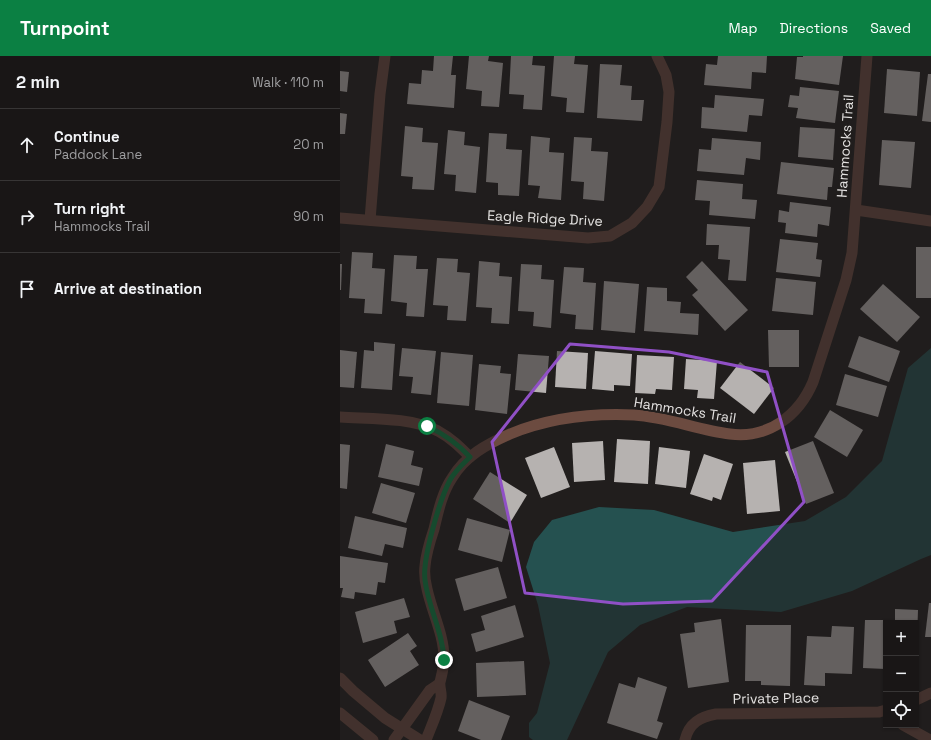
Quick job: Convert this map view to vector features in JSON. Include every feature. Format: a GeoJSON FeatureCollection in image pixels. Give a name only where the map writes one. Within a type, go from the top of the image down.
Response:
{"type":"FeatureCollection","features":[{"type":"Feature","properties":{"kind":"street"},"geometry":{"type":"LineString","coordinates":[[370,220],[380,94],[385,56]]}},
{"type":"Feature","properties":{"kind":"street","name":"Eagle Ridge Drive"},"geometry":{"type":"LineString","coordinates":[[340,218],[588,238],[610,236],[632,223],[647,207],[659,187],[667,122],[668,92],[666,75],[657,56]]}},
{"type":"Feature","properties":{"kind":"street","name":"Hammocks Trail"},"geometry":{"type":"LineString","coordinates":[[426,740],[441,697],[439,684],[444,666],[444,647],[427,591],[425,579],[426,554],[446,489],[458,469],[470,457],[483,447],[518,431],[542,423],[573,417],[635,415],[731,434],[757,433],[781,423],[800,405],[808,394],[846,280],[852,252],[867,56]]}},
{"type":"Feature","properties":{"kind":"street"},"geometry":{"type":"LineString","coordinates":[[856,210],[931,221]]}},
{"type":"Feature","properties":{"kind":"street"},"geometry":{"type":"LineString","coordinates":[[340,417],[402,421],[427,426],[449,438],[470,457]]}},
{"type":"Feature","properties":{"kind":"street"},"geometry":{"type":"LineString","coordinates":[[340,678],[385,718],[420,740]]}},
{"type":"Feature","properties":{"kind":"street"},"geometry":{"type":"LineString","coordinates":[[394,740],[430,690],[439,684]]}},
{"type":"Feature","properties":{"kind":"street"},"geometry":{"type":"LineString","coordinates":[[919,699],[931,693]]}},
{"type":"Feature","properties":{"kind":"street","name":"Private Place"},"geometry":{"type":"LineString","coordinates":[[685,740],[694,723],[704,716],[716,714],[883,712]]}},
{"type":"Feature","properties":{"kind":"street"},"geometry":{"type":"LineString","coordinates":[[340,713],[373,740]]}},
{"type":"Feature","properties":{"kind":"street"},"geometry":{"type":"LineString","coordinates":[[908,728],[930,740]]}},
{"type":"Feature","properties":{"kind":"highlighted area"},"geometry":{"type":"Polygon","coordinates":[[[570,344],[669,352],[767,372],[804,502],[712,601],[623,604],[525,593],[492,442],[570,344]]]}},
{"type":"Feature","properties":{"kind":"water"},"geometry":{"type":"Polygon","coordinates":[[[931,348],[931,555],[852,591],[781,612],[687,607],[640,625],[608,652],[567,740],[533,740],[529,737],[529,723],[537,713],[550,663],[538,605],[526,567],[534,542],[552,520],[599,507],[654,510],[733,532],[805,521],[846,497],[882,461],[908,368],[931,348]]]}},
{"type":"Feature","properties":{"kind":"building"},"geometry":{"type":"Polygon","coordinates":[[[434,56],[453,56],[451,75],[456,75],[454,108],[407,104],[409,83],[421,84],[422,70],[433,71],[434,56]]]}},
{"type":"Feature","properties":{"kind":"building"},"geometry":{"type":"Polygon","coordinates":[[[469,56],[489,56],[488,61],[503,63],[499,107],[481,106],[482,91],[466,89],[469,56]]]}},
{"type":"Feature","properties":{"kind":"building"},"geometry":{"type":"Polygon","coordinates":[[[511,56],[533,56],[532,65],[545,66],[542,110],[523,109],[524,95],[509,94],[511,56]]]}},
{"type":"Feature","properties":{"kind":"building"},"geometry":{"type":"Polygon","coordinates":[[[554,56],[575,56],[574,64],[588,65],[584,113],[566,112],[567,98],[551,96],[554,56]]]}},
{"type":"Feature","properties":{"kind":"building"},"geometry":{"type":"Polygon","coordinates":[[[718,56],[767,56],[766,73],[752,72],[751,89],[704,85],[706,64],[717,65],[718,56]]]}},
{"type":"Feature","properties":{"kind":"building"},"geometry":{"type":"Polygon","coordinates":[[[843,56],[839,85],[795,79],[797,57],[843,56]]]}},
{"type":"Feature","properties":{"kind":"building"},"geometry":{"type":"Polygon","coordinates":[[[600,64],[622,65],[620,85],[632,86],[631,100],[644,100],[642,121],[597,118],[600,64]]]}},
{"type":"Feature","properties":{"kind":"building"},"geometry":{"type":"Polygon","coordinates":[[[887,69],[920,72],[917,116],[884,113],[887,69]]]}},
{"type":"Feature","properties":{"kind":"building"},"geometry":{"type":"Polygon","coordinates":[[[340,71],[349,72],[347,92],[340,91],[340,71]]]}},
{"type":"Feature","properties":{"kind":"building"},"geometry":{"type":"Polygon","coordinates":[[[928,74],[931,74],[931,122],[922,121],[928,74]]]}},
{"type":"Feature","properties":{"kind":"building"},"geometry":{"type":"Polygon","coordinates":[[[800,87],[839,91],[835,123],[796,118],[798,108],[788,107],[790,95],[799,96],[800,87]]]}},
{"type":"Feature","properties":{"kind":"building"},"geometry":{"type":"Polygon","coordinates":[[[715,95],[764,99],[762,116],[749,115],[747,132],[701,128],[702,107],[714,108],[715,95]]]}},
{"type":"Feature","properties":{"kind":"building"},"geometry":{"type":"Polygon","coordinates":[[[340,113],[347,114],[345,134],[340,134],[340,113]]]}},
{"type":"Feature","properties":{"kind":"building"},"geometry":{"type":"Polygon","coordinates":[[[405,126],[423,128],[422,142],[438,143],[434,190],[412,189],[413,177],[401,176],[405,126]]]}},
{"type":"Feature","properties":{"kind":"building"},"geometry":{"type":"Polygon","coordinates":[[[800,127],[835,129],[833,160],[798,157],[800,127]]]}},
{"type":"Feature","properties":{"kind":"building"},"geometry":{"type":"Polygon","coordinates":[[[448,130],[465,132],[464,145],[480,147],[476,193],[455,191],[456,175],[444,174],[448,130]]]}},
{"type":"Feature","properties":{"kind":"building"},"geometry":{"type":"Polygon","coordinates":[[[489,133],[507,134],[506,149],[522,150],[519,196],[498,195],[498,183],[486,182],[489,133]]]}},
{"type":"Feature","properties":{"kind":"building"},"geometry":{"type":"Polygon","coordinates":[[[531,136],[550,138],[549,152],[564,153],[561,200],[538,198],[540,186],[528,185],[531,136]]]}},
{"type":"Feature","properties":{"kind":"building"},"geometry":{"type":"Polygon","coordinates":[[[574,137],[592,138],[591,151],[608,152],[604,201],[583,199],[584,182],[571,181],[574,137]]]}},
{"type":"Feature","properties":{"kind":"building"},"geometry":{"type":"Polygon","coordinates":[[[712,138],[761,142],[760,160],[746,158],[744,175],[697,171],[699,149],[711,150],[712,138]]]}},
{"type":"Feature","properties":{"kind":"building"},"geometry":{"type":"Polygon","coordinates":[[[882,140],[915,142],[911,188],[879,185],[882,140]]]}},
{"type":"Feature","properties":{"kind":"building"},"geometry":{"type":"Polygon","coordinates":[[[781,162],[834,168],[832,187],[828,187],[827,200],[777,194],[781,162]]]}},
{"type":"Feature","properties":{"kind":"building"},"geometry":{"type":"Polygon","coordinates":[[[697,180],[743,184],[742,199],[757,200],[755,219],[709,215],[710,201],[695,200],[697,180]]]}},
{"type":"Feature","properties":{"kind":"building"},"geometry":{"type":"Polygon","coordinates":[[[790,202],[831,207],[829,226],[818,224],[817,237],[785,233],[786,223],[778,222],[779,210],[789,212],[790,202]]]}},
{"type":"Feature","properties":{"kind":"building"},"geometry":{"type":"Polygon","coordinates":[[[707,224],[750,227],[746,281],[728,280],[730,260],[718,259],[719,245],[706,245],[707,224]]]}},
{"type":"Feature","properties":{"kind":"building"},"geometry":{"type":"Polygon","coordinates":[[[780,239],[818,243],[816,259],[822,260],[820,277],[776,272],[780,239]]]}},
{"type":"Feature","properties":{"kind":"building"},"geometry":{"type":"Polygon","coordinates":[[[916,247],[931,247],[931,298],[916,298],[916,247]]]}},
{"type":"Feature","properties":{"kind":"building"},"geometry":{"type":"Polygon","coordinates":[[[352,252],[373,253],[372,268],[385,269],[382,314],[364,313],[365,299],[349,298],[352,252]]]}},
{"type":"Feature","properties":{"kind":"building"},"geometry":{"type":"Polygon","coordinates":[[[394,255],[417,256],[416,269],[428,269],[424,317],[406,316],[407,303],[391,301],[394,255]]]}},
{"type":"Feature","properties":{"kind":"building"},"geometry":{"type":"Polygon","coordinates":[[[437,258],[458,259],[457,272],[470,273],[466,321],[447,320],[448,306],[433,305],[437,258]]]}},
{"type":"Feature","properties":{"kind":"building"},"geometry":{"type":"Polygon","coordinates":[[[479,261],[500,263],[499,276],[512,277],[509,324],[491,323],[492,308],[476,307],[479,261]]]}},
{"type":"Feature","properties":{"kind":"building"},"geometry":{"type":"Polygon","coordinates":[[[702,261],[748,310],[725,331],[692,295],[698,290],[686,277],[702,261]]]}},
{"type":"Feature","properties":{"kind":"building"},"geometry":{"type":"Polygon","coordinates":[[[340,264],[342,264],[341,290],[340,290],[340,264]]]}},
{"type":"Feature","properties":{"kind":"building"},"geometry":{"type":"Polygon","coordinates":[[[521,264],[542,265],[541,279],[554,280],[551,328],[533,326],[534,312],[518,311],[521,264]]]}},
{"type":"Feature","properties":{"kind":"building"},"geometry":{"type":"Polygon","coordinates":[[[564,267],[584,268],[583,282],[596,283],[593,330],[575,329],[576,315],[560,313],[564,267]]]}},
{"type":"Feature","properties":{"kind":"building"},"geometry":{"type":"Polygon","coordinates":[[[776,278],[816,282],[813,315],[772,311],[776,278]]]}},
{"type":"Feature","properties":{"kind":"building"},"geometry":{"type":"Polygon","coordinates":[[[604,281],[639,284],[635,333],[601,330],[604,281]]]}},
{"type":"Feature","properties":{"kind":"building"},"geometry":{"type":"Polygon","coordinates":[[[883,284],[920,317],[897,342],[860,309],[883,284]]]}},
{"type":"Feature","properties":{"kind":"building"},"geometry":{"type":"Polygon","coordinates":[[[647,287],[667,288],[667,301],[681,302],[680,313],[699,314],[698,335],[644,331],[647,287]]]}},
{"type":"Feature","properties":{"kind":"building"},"geometry":{"type":"Polygon","coordinates":[[[768,330],[799,330],[799,367],[769,367],[768,330]]]}},
{"type":"Feature","properties":{"kind":"building"},"geometry":{"type":"Polygon","coordinates":[[[859,336],[900,351],[889,382],[848,367],[859,336]]]}},
{"type":"Feature","properties":{"kind":"building"},"geometry":{"type":"Polygon","coordinates":[[[374,342],[395,344],[392,390],[361,388],[364,350],[374,351],[374,342]]]}},
{"type":"Feature","properties":{"kind":"building"},"geometry":{"type":"Polygon","coordinates":[[[402,348],[436,351],[431,395],[411,393],[413,377],[399,376],[402,348]]]}},
{"type":"Feature","properties":{"kind":"building"},"geometry":{"type":"Polygon","coordinates":[[[340,350],[357,352],[354,388],[340,387],[340,350]]]}},
{"type":"Feature","properties":{"kind":"building"},"geometry":{"type":"Polygon","coordinates":[[[557,351],[588,353],[586,389],[555,387],[557,351]]]}},
{"type":"Feature","properties":{"kind":"building"},"geometry":{"type":"Polygon","coordinates":[[[595,351],[632,354],[630,386],[614,385],[614,391],[592,389],[595,351]]]}},
{"type":"Feature","properties":{"kind":"building"},"geometry":{"type":"Polygon","coordinates":[[[441,352],[473,355],[469,406],[437,403],[441,352]]]}},
{"type":"Feature","properties":{"kind":"building"},"geometry":{"type":"Polygon","coordinates":[[[518,354],[549,356],[546,393],[515,390],[518,354]]]}},
{"type":"Feature","properties":{"kind":"building"},"geometry":{"type":"Polygon","coordinates":[[[637,355],[674,357],[672,390],[656,389],[655,394],[635,393],[637,355]]]}},
{"type":"Feature","properties":{"kind":"building"},"geometry":{"type":"Polygon","coordinates":[[[686,359],[717,361],[714,399],[697,398],[698,390],[684,389],[686,359]]]}},
{"type":"Feature","properties":{"kind":"building"},"geometry":{"type":"Polygon","coordinates":[[[740,362],[774,388],[754,414],[720,388],[740,362]]]}},
{"type":"Feature","properties":{"kind":"building"},"geometry":{"type":"Polygon","coordinates":[[[479,364],[501,366],[500,373],[511,374],[507,414],[475,410],[479,364]]]}},
{"type":"Feature","properties":{"kind":"building"},"geometry":{"type":"Polygon","coordinates":[[[845,374],[887,386],[878,417],[836,405],[845,374]]]}},
{"type":"Feature","properties":{"kind":"building"},"geometry":{"type":"Polygon","coordinates":[[[830,410],[863,430],[847,457],[814,437],[830,410]]]}},
{"type":"Feature","properties":{"kind":"building"},"geometry":{"type":"Polygon","coordinates":[[[617,439],[650,441],[648,484],[614,482],[617,439]]]}},
{"type":"Feature","properties":{"kind":"building"},"geometry":{"type":"Polygon","coordinates":[[[603,441],[605,480],[574,482],[572,443],[603,441]]]}},
{"type":"Feature","properties":{"kind":"building"},"geometry":{"type":"Polygon","coordinates":[[[813,441],[834,493],[806,504],[785,452],[813,441]]]}},
{"type":"Feature","properties":{"kind":"building"},"geometry":{"type":"Polygon","coordinates":[[[340,444],[350,445],[347,489],[340,488],[340,444]]]}},
{"type":"Feature","properties":{"kind":"building"},"geometry":{"type":"Polygon","coordinates":[[[386,444],[414,451],[411,465],[423,468],[419,486],[378,477],[386,444]]]}},
{"type":"Feature","properties":{"kind":"building"},"geometry":{"type":"Polygon","coordinates":[[[554,447],[570,487],[541,498],[525,458],[554,447]]]}},
{"type":"Feature","properties":{"kind":"building"},"geometry":{"type":"Polygon","coordinates":[[[659,447],[690,451],[686,488],[655,484],[659,447]]]}},
{"type":"Feature","properties":{"kind":"building"},"geometry":{"type":"Polygon","coordinates":[[[704,454],[733,464],[721,500],[713,497],[712,501],[690,494],[704,454]]]}},
{"type":"Feature","properties":{"kind":"building"},"geometry":{"type":"Polygon","coordinates":[[[775,460],[780,511],[747,514],[743,463],[775,460]]]}},
{"type":"Feature","properties":{"kind":"building"},"geometry":{"type":"Polygon","coordinates":[[[490,472],[527,495],[510,523],[473,499],[490,472]]]}},
{"type":"Feature","properties":{"kind":"building"},"geometry":{"type":"Polygon","coordinates":[[[381,483],[415,493],[406,523],[372,513],[381,483]]]}},
{"type":"Feature","properties":{"kind":"building"},"geometry":{"type":"Polygon","coordinates":[[[355,516],[407,528],[403,548],[385,544],[382,556],[348,548],[355,516]]]}},
{"type":"Feature","properties":{"kind":"building"},"geometry":{"type":"Polygon","coordinates":[[[467,518],[510,530],[502,562],[458,550],[467,518]]]}},
{"type":"Feature","properties":{"kind":"building"},"geometry":{"type":"Polygon","coordinates":[[[340,556],[388,563],[385,583],[378,582],[376,595],[355,592],[354,599],[341,597],[343,588],[340,588],[340,556]]]}},
{"type":"Feature","properties":{"kind":"building"},"geometry":{"type":"Polygon","coordinates":[[[498,567],[507,598],[464,611],[455,579],[498,567]]]}},
{"type":"Feature","properties":{"kind":"building"},"geometry":{"type":"Polygon","coordinates":[[[404,598],[410,617],[394,621],[397,633],[363,643],[355,612],[404,598]]]}},
{"type":"Feature","properties":{"kind":"building"},"geometry":{"type":"Polygon","coordinates":[[[929,603],[931,603],[931,637],[925,637],[929,603]]]}},
{"type":"Feature","properties":{"kind":"building"},"geometry":{"type":"Polygon","coordinates":[[[515,605],[524,637],[476,652],[471,634],[485,630],[481,616],[515,605]]]}},
{"type":"Feature","properties":{"kind":"building"},"geometry":{"type":"Polygon","coordinates":[[[895,609],[918,610],[918,620],[895,620],[895,609]]]}},
{"type":"Feature","properties":{"kind":"building"},"geometry":{"type":"Polygon","coordinates":[[[721,619],[729,682],[688,688],[680,634],[695,632],[694,623],[721,619]]]}},
{"type":"Feature","properties":{"kind":"building"},"geometry":{"type":"Polygon","coordinates":[[[865,620],[883,620],[883,669],[863,668],[865,620]]]}},
{"type":"Feature","properties":{"kind":"building"},"geometry":{"type":"Polygon","coordinates":[[[746,625],[791,625],[790,686],[761,685],[761,681],[745,681],[746,625]]]}},
{"type":"Feature","properties":{"kind":"building"},"geometry":{"type":"Polygon","coordinates":[[[832,626],[854,627],[852,674],[825,673],[825,686],[804,685],[807,636],[831,637],[832,626]]]}},
{"type":"Feature","properties":{"kind":"building"},"geometry":{"type":"Polygon","coordinates":[[[408,633],[417,646],[410,651],[419,665],[385,687],[368,660],[408,633]]]}},
{"type":"Feature","properties":{"kind":"building"},"geometry":{"type":"Polygon","coordinates":[[[524,661],[526,695],[477,697],[476,663],[524,661]]]}},
{"type":"Feature","properties":{"kind":"building"},"geometry":{"type":"Polygon","coordinates":[[[638,677],[667,687],[657,721],[663,723],[657,739],[607,723],[619,683],[635,688],[638,677]]]}},
{"type":"Feature","properties":{"kind":"building"},"geometry":{"type":"Polygon","coordinates":[[[469,700],[510,716],[501,740],[481,740],[458,731],[469,700]]]}},
{"type":"Feature","properties":{"kind":"route"},"geometry":{"type":"LineString","coordinates":[[427,426],[449,438],[470,457],[458,469],[446,489],[426,554],[425,579],[427,591],[444,647],[444,660]]}}]}
